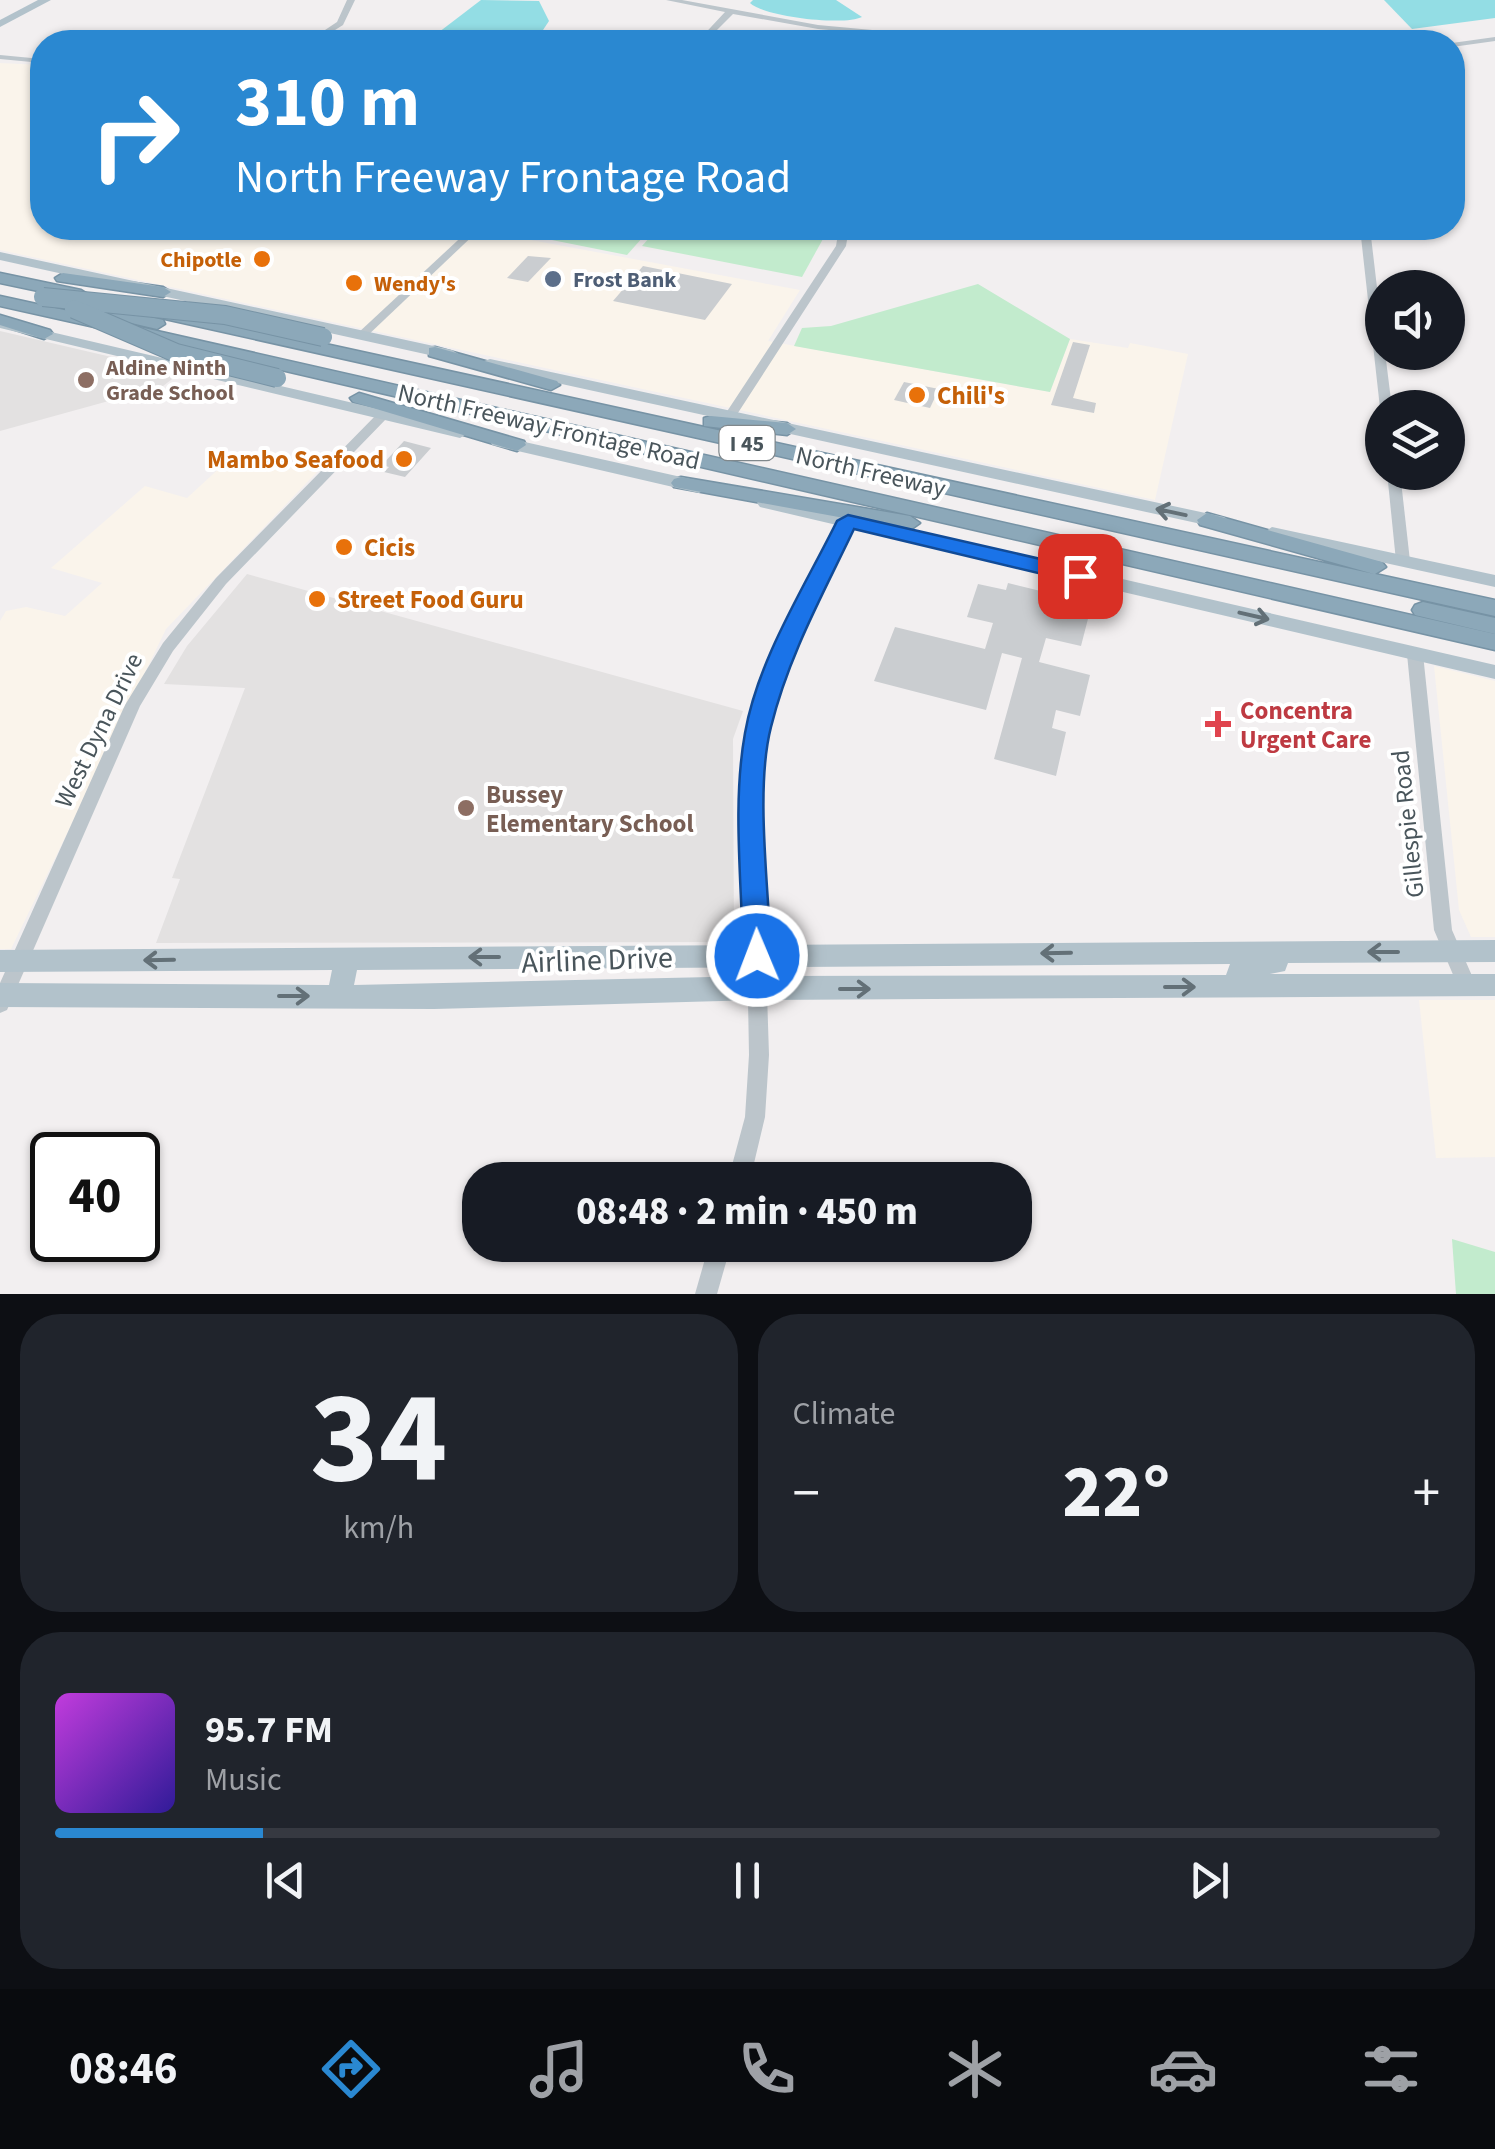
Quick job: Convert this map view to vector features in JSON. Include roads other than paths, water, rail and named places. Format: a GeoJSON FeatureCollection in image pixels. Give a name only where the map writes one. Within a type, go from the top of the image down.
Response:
{"type":"FeatureCollection","features":[{"type":"Feature","properties":{"kind":"highway"},"geometry":{"type":"LineString","coordinates":[[0,268],[163,292]]}},
{"type":"Feature","properties":{"kind":"highway","name":"North Freeway"},"geometry":{"type":"LineString","coordinates":[[0,278],[1495,608]]}},
{"type":"Feature","properties":{"kind":"highway","name":"North Freeway"},"geometry":{"type":"LineString","coordinates":[[0,288],[1495,626]]}},
{"type":"Feature","properties":{"kind":"highway"},"geometry":{"type":"LineString","coordinates":[[42,297],[224,315],[698,420],[787,429]]}},
{"type":"Feature","properties":{"kind":"highway"},"geometry":{"type":"LineString","coordinates":[[42,297],[176,353],[444,420],[517,445]]}},
{"type":"Feature","properties":{"kind":"highway","name":"North Freeway"},"geometry":{"type":"LineString","coordinates":[[0,301],[1495,642]]}},
{"type":"Feature","properties":{"kind":"highway"},"geometry":{"type":"LineString","coordinates":[[0,322],[44,334]]}},
{"type":"Feature","properties":{"kind":"highway"},"geometry":{"type":"LineString","coordinates":[[436,352],[593,398]]}},
{"type":"Feature","properties":{"kind":"highway"},"geometry":{"type":"LineString","coordinates":[[682,483],[1020,542],[1056,542]]}},
{"type":"Feature","properties":{"kind":"highway"},"geometry":{"type":"LineString","coordinates":[[1206,520],[1284,544],[1495,596]]}},
{"type":"Feature","properties":{"kind":"main road"},"geometry":{"type":"LineString","coordinates":[[0,21],[34,0]]}},
{"type":"Feature","properties":{"kind":"main road"},"geometry":{"type":"LineString","coordinates":[[0,21],[46,0]]}},
{"type":"Feature","properties":{"kind":"main road","name":"North Freeway Frontage Road"},"geometry":{"type":"LineString","coordinates":[[0,256],[1495,581]]}},
{"type":"Feature","properties":{"kind":"main road","name":"North Freeway Frontage Road"},"geometry":{"type":"LineString","coordinates":[[44,334],[1495,672]]}},
{"type":"Feature","properties":{"kind":"main road","name":"Airline Drive"},"geometry":{"type":"LineString","coordinates":[[9,962],[1495,951]]}},
{"type":"Feature","properties":{"kind":"main road"},"geometry":{"type":"LineString","coordinates":[[1126,952],[1136,987]]}},
{"type":"Feature","properties":{"kind":"main road"},"geometry":{"type":"LineString","coordinates":[[1238,986],[1239,971],[1253,964],[1282,963],[1293,952]]}},
{"type":"Feature","properties":{"kind":"main road"},"geometry":{"type":"LineString","coordinates":[[340,996],[347,958]]}},
{"type":"Feature","properties":{"kind":"main road","name":"Airline Drive"},"geometry":{"type":"LineString","coordinates":[[1,998],[758,988],[1495,985]]}},
{"type":"Feature","properties":{"kind":"street"},"geometry":{"type":"LineString","coordinates":[[329,30],[340,23],[351,0]]}},
{"type":"Feature","properties":{"kind":"street"},"geometry":{"type":"LineString","coordinates":[[670,0],[851,30]]}},
{"type":"Feature","properties":{"kind":"street"},"geometry":{"type":"LineString","coordinates":[[713,30],[730,12]]}},
{"type":"Feature","properties":{"kind":"street"},"geometry":{"type":"LineString","coordinates":[[1465,43],[1495,39]]}},
{"type":"Feature","properties":{"kind":"street"},"geometry":{"type":"LineString","coordinates":[[0,57],[30,60]]}},
{"type":"Feature","properties":{"kind":"street"},"geometry":{"type":"LineString","coordinates":[[361,336],[463,240]]}},
{"type":"Feature","properties":{"kind":"street"},"geometry":{"type":"LineString","coordinates":[[730,416],[842,240]]}},
{"type":"Feature","properties":{"kind":"street"},"geometry":{"type":"LineString","coordinates":[[1366,240],[1384,390]]}},
{"type":"Feature","properties":{"kind":"street","name":"West Dyna Drive"},"geometry":{"type":"LineString","coordinates":[[1,998],[9,962],[133,705],[168,647],[221,580],[384,414]]}},
{"type":"Feature","properties":{"kind":"street"},"geometry":{"type":"LineString","coordinates":[[1395,490],[1403,561]]}},
{"type":"Feature","properties":{"kind":"street"},"geometry":{"type":"LineString","coordinates":[[743,1162],[758,1086],[752,778],[758,730],[780,661],[848,521]]}},
{"type":"Feature","properties":{"kind":"street","name":"Gillespie Road"},"geometry":{"type":"LineString","coordinates":[[1415,654],[1443,930],[1467,985]]}},
{"type":"Feature","properties":{"kind":"street"},"geometry":{"type":"LineString","coordinates":[[706,1294],[715,1262]]}},
{"type":"Feature","properties":{"kind":"water"},"geometry":{"type":"Polygon","coordinates":[[[481,0],[539,1],[549,21],[543,30],[442,30],[481,0]]]}},
{"type":"Feature","properties":{"kind":"water"},"geometry":{"type":"Polygon","coordinates":[[[836,0],[862,17],[839,21],[787,16],[758,8],[750,3],[836,0]]]}},
{"type":"Feature","properties":{"kind":"water"},"geometry":{"type":"Polygon","coordinates":[[[1384,0],[1495,0],[1495,18],[1412,29],[1384,0]]]}},
{"type":"Feature","properties":{"kind":"place","name":"Chipotle"},"geometry":{"type":"Point","coordinates":[262,259]}},
{"type":"Feature","properties":{"kind":"place","name":"Frost Bank"},"geometry":{"type":"Point","coordinates":[553,279]}},
{"type":"Feature","properties":{"kind":"place","name":"Wendy's"},"geometry":{"type":"Point","coordinates":[354,283]}},
{"type":"Feature","properties":{"kind":"place","name":"Aldine Ninth Grade School"},"geometry":{"type":"Point","coordinates":[86,380]}},
{"type":"Feature","properties":{"kind":"place","name":"Chili's"},"geometry":{"type":"Point","coordinates":[917,395]}},
{"type":"Feature","properties":{"kind":"place","name":"Mambo Seafood"},"geometry":{"type":"Point","coordinates":[404,459]}},
{"type":"Feature","properties":{"kind":"place","name":"Cicis"},"geometry":{"type":"Point","coordinates":[344,547]}},
{"type":"Feature","properties":{"kind":"place","name":"Street Food Guru"},"geometry":{"type":"Point","coordinates":[317,599]}},
{"type":"Feature","properties":{"kind":"place","name":"Concentra Urgent Care"},"geometry":{"type":"Point","coordinates":[1218,724]}},
{"type":"Feature","properties":{"kind":"place","name":"Bussey Elementary School"},"geometry":{"type":"Point","coordinates":[466,808]}}]}
